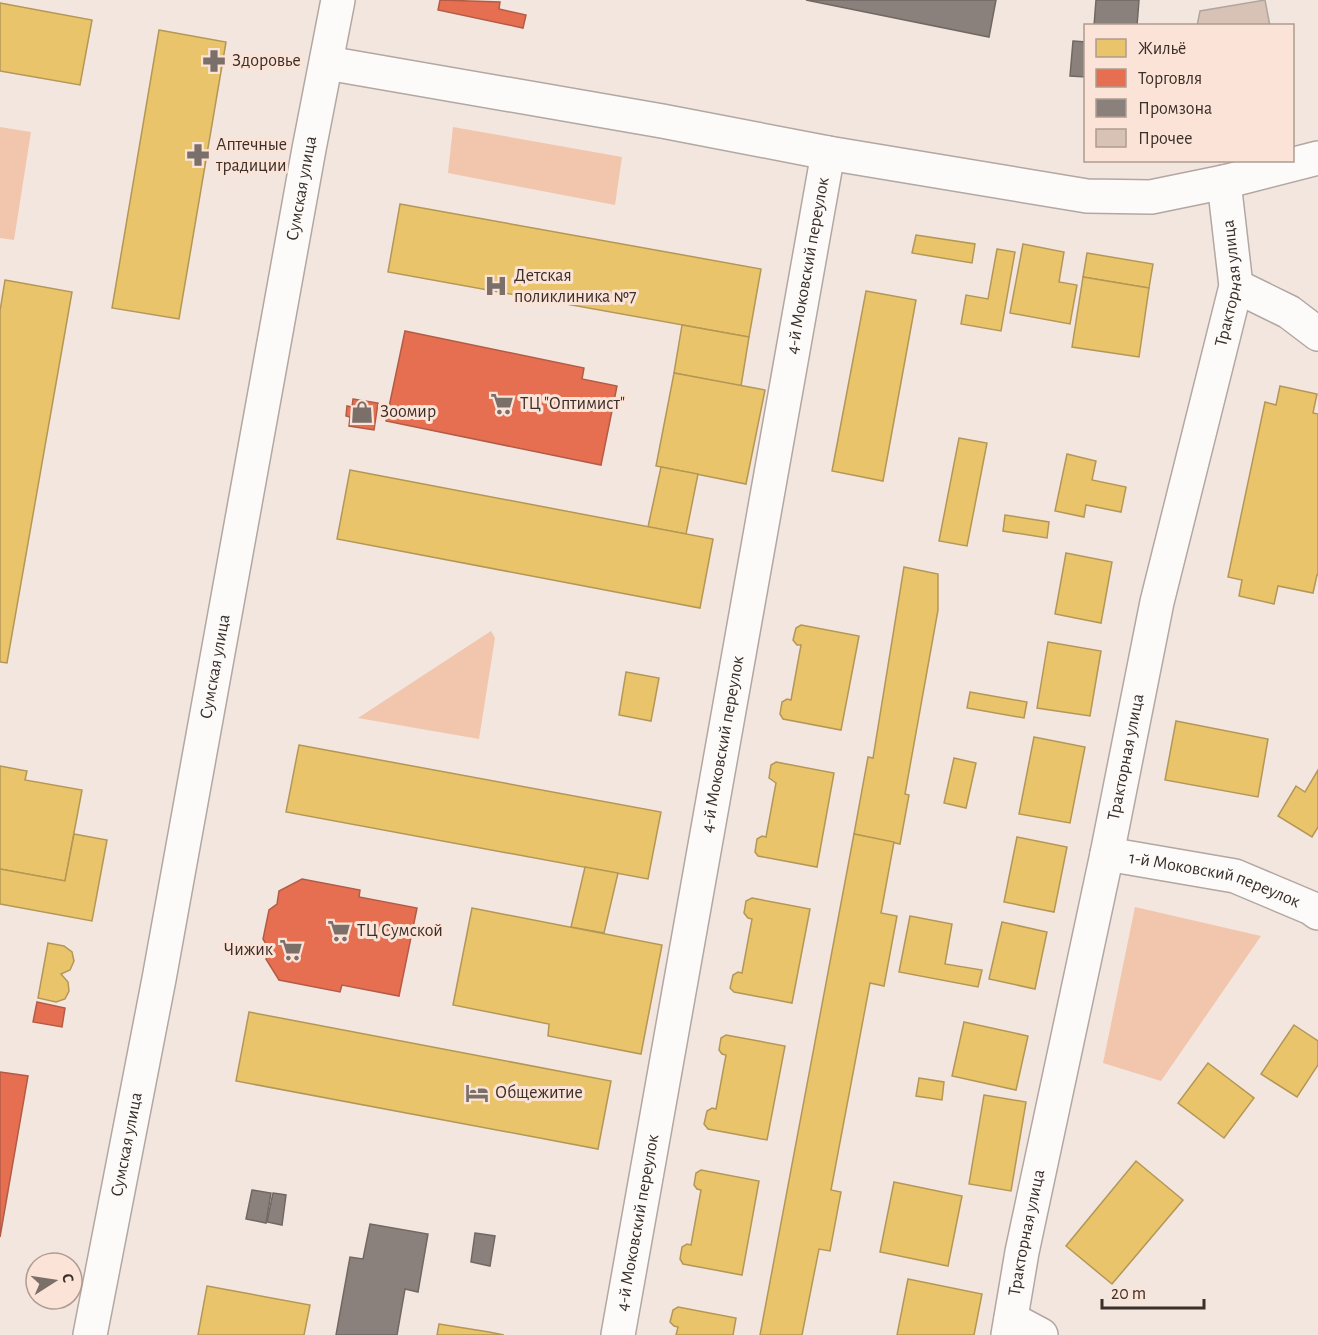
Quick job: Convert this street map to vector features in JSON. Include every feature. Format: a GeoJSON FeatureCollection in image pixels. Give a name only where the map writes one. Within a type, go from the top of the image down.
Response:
{"type":"FeatureCollection","features":[{"type":"Feature","properties":{"kind":"street","name":"Сумская улица"},"geometry":{"type":"LineString","coordinates":[[90,1335],[159,979],[338,0]]}},
{"type":"Feature","properties":{"kind":"street"},"geometry":{"type":"LineString","coordinates":[[327,63],[662,121],[828,153],[1087,196],[1151,197],[1224,182],[1318,158]]}},
{"type":"Feature","properties":{"kind":"street","name":"4-й Моковский переулок"},"geometry":{"type":"LineString","coordinates":[[618,1335],[828,153]]}},
{"type":"Feature","properties":{"kind":"street","name":"Тракторная улица"},"geometry":{"type":"LineString","coordinates":[[1010,1327],[1022,1252],[1107,854],[1157,602],[1236,286],[1224,182]]}},
{"type":"Feature","properties":{"kind":"street"},"geometry":{"type":"LineString","coordinates":[[1236,286],[1289,312],[1318,334]]}},
{"type":"Feature","properties":{"kind":"street","name":"1-й Моковский переулок"},"geometry":{"type":"LineString","coordinates":[[1107,854],[1235,876],[1318,913]]}},
{"type":"Feature","properties":{"kind":"street"},"geometry":{"type":"LineString","coordinates":[[1010,1327],[1041,1335]]}},
{"type":"Feature","properties":{"kind":"shaded area"},"geometry":{"type":"Polygon","coordinates":[[[0,127],[31,132],[14,240],[0,238],[0,127]]]}},
{"type":"Feature","properties":{"kind":"shaded area"},"geometry":{"type":"Polygon","coordinates":[[[453,127],[622,157],[615,205],[448,173],[453,127]]]}},
{"type":"Feature","properties":{"kind":"shaded area"},"geometry":{"type":"Polygon","coordinates":[[[491,631],[495,638],[479,739],[358,718],[491,631]]]}},
{"type":"Feature","properties":{"kind":"shaded area"},"geometry":{"type":"Polygon","coordinates":[[[1135,907],[1261,936],[1161,1081],[1103,1063],[1135,907]]]}},
{"type":"Feature","properties":{"kind":"building: Жильё"},"geometry":{"type":"Polygon","coordinates":[[[0,3],[92,20],[80,85],[0,71],[0,3]]]}},
{"type":"Feature","properties":{"kind":"building: Жильё"},"geometry":{"type":"Polygon","coordinates":[[[159,30],[226,42],[179,319],[112,308],[159,30]]]}},
{"type":"Feature","properties":{"kind":"building: Жильё"},"geometry":{"type":"Polygon","coordinates":[[[400,204],[761,269],[749,337],[388,272],[400,204]]]}},
{"type":"Feature","properties":{"kind":"building: Жильё"},"geometry":{"type":"Polygon","coordinates":[[[916,235],[975,244],[972,263],[912,253],[916,235]]]}},
{"type":"Feature","properties":{"kind":"building: Жильё"},"geometry":{"type":"Polygon","coordinates":[[[1023,244],[1064,252],[1059,282],[1077,285],[1070,324],[1010,313],[1023,244]]]}},
{"type":"Feature","properties":{"kind":"building: Жильё"},"geometry":{"type":"Polygon","coordinates":[[[997,249],[1015,252],[1001,331],[961,324],[966,295],[988,299],[997,249]]]}},
{"type":"Feature","properties":{"kind":"building: Жильё"},"geometry":{"type":"Polygon","coordinates":[[[1087,253],[1153,264],[1149,288],[1083,277],[1087,253]]]}},
{"type":"Feature","properties":{"kind":"building: Жильё"},"geometry":{"type":"Polygon","coordinates":[[[1083,277],[1149,288],[1139,357],[1072,347],[1083,277]]]}},
{"type":"Feature","properties":{"kind":"building: Жильё"},"geometry":{"type":"Polygon","coordinates":[[[5,280],[72,292],[7,663],[0,662],[0,311],[5,280]]]}},
{"type":"Feature","properties":{"kind":"building: Жильё"},"geometry":{"type":"Polygon","coordinates":[[[866,291],[916,300],[883,481],[832,471],[866,291]]]}},
{"type":"Feature","properties":{"kind":"building: Жильё"},"geometry":{"type":"Polygon","coordinates":[[[682,325],[749,337],[741,386],[674,373],[682,325]]]}},
{"type":"Feature","properties":{"kind":"building: Жильё"},"geometry":{"type":"Polygon","coordinates":[[[674,373],[765,390],[746,484],[656,466],[674,373]]]}},
{"type":"Feature","properties":{"kind":"building: Жильё"},"geometry":{"type":"Polygon","coordinates":[[[1280,386],[1317,394],[1313,413],[1318,414],[1318,575],[1313,593],[1278,586],[1274,604],[1239,596],[1242,580],[1228,577],[1265,402],[1276,405],[1280,386]]]}},
{"type":"Feature","properties":{"kind":"building: Жильё"},"geometry":{"type":"Polygon","coordinates":[[[959,438],[987,443],[967,546],[939,541],[959,438]]]}},
{"type":"Feature","properties":{"kind":"building: Жильё"},"geometry":{"type":"Polygon","coordinates":[[[1067,454],[1096,461],[1092,480],[1126,487],[1121,512],[1086,505],[1084,517],[1055,511],[1067,454]]]}},
{"type":"Feature","properties":{"kind":"building: Жильё"},"geometry":{"type":"Polygon","coordinates":[[[661,467],[698,474],[686,534],[648,527],[661,467]]]}},
{"type":"Feature","properties":{"kind":"building: Жильё"},"geometry":{"type":"Polygon","coordinates":[[[350,470],[713,539],[700,608],[337,539],[350,470]]]}},
{"type":"Feature","properties":{"kind":"building: Жильё"},"geometry":{"type":"Polygon","coordinates":[[[1005,515],[1049,522],[1047,538],[1003,531],[1005,515]]]}},
{"type":"Feature","properties":{"kind":"building: Жильё"},"geometry":{"type":"Polygon","coordinates":[[[1066,553],[1112,562],[1101,623],[1055,614],[1066,553]]]}},
{"type":"Feature","properties":{"kind":"building: Жильё"},"geometry":{"type":"Polygon","coordinates":[[[904,567],[938,574],[938,610],[905,794],[909,795],[900,844],[854,834],[868,757],[873,758],[904,567]]]}},
{"type":"Feature","properties":{"kind":"building: Жильё"},"geometry":{"type":"Polygon","coordinates":[[[801,625],[859,636],[841,730],[783,719],[780,714],[782,702],[787,699],[791,700],[801,645],[797,645],[793,640],[796,628],[801,625]]]}},
{"type":"Feature","properties":{"kind":"building: Жильё"},"geometry":{"type":"Polygon","coordinates":[[[1048,642],[1101,651],[1090,716],[1037,708],[1048,642]]]}},
{"type":"Feature","properties":{"kind":"building: Жильё"},"geometry":{"type":"Polygon","coordinates":[[[626,672],[659,678],[651,721],[619,715],[626,672]]]}},
{"type":"Feature","properties":{"kind":"building: Жильё"},"geometry":{"type":"Polygon","coordinates":[[[970,692],[1027,702],[1024,718],[967,708],[970,692]]]}},
{"type":"Feature","properties":{"kind":"building: Жильё"},"geometry":{"type":"Polygon","coordinates":[[[1176,721],[1268,739],[1258,797],[1165,780],[1176,721]]]}},
{"type":"Feature","properties":{"kind":"building: Жильё"},"geometry":{"type":"Polygon","coordinates":[[[1034,737],[1085,747],[1070,823],[1019,814],[1034,737]]]}},
{"type":"Feature","properties":{"kind":"building: Жильё"},"geometry":{"type":"Polygon","coordinates":[[[299,745],[661,812],[648,879],[286,812],[299,745]]]}},
{"type":"Feature","properties":{"kind":"building: Жильё"},"geometry":{"type":"Polygon","coordinates":[[[954,758],[976,763],[966,808],[944,803],[954,758]]]}},
{"type":"Feature","properties":{"kind":"building: Жильё"},"geometry":{"type":"Polygon","coordinates":[[[776,762],[834,773],[817,867],[758,856],[755,852],[757,839],[762,836],[766,837],[776,783],[769,778],[771,765],[776,762]]]}},
{"type":"Feature","properties":{"kind":"building: Жильё"},"geometry":{"type":"Polygon","coordinates":[[[0,766],[27,771],[25,780],[82,790],[65,881],[0,869],[0,766]]]}},
{"type":"Feature","properties":{"kind":"building: Жильё"},"geometry":{"type":"Polygon","coordinates":[[[1318,770],[1318,827],[1312,837],[1278,816],[1296,786],[1305,792],[1318,770]]]}},
{"type":"Feature","properties":{"kind":"building: Жильё"},"geometry":{"type":"Polygon","coordinates":[[[74,834],[107,840],[92,921],[0,904],[0,869],[65,881],[74,834]]]}},
{"type":"Feature","properties":{"kind":"building: Жильё"},"geometry":{"type":"Polygon","coordinates":[[[854,834],[894,842],[881,913],[897,916],[884,986],[870,983],[831,1190],[841,1192],[830,1251],[819,1249],[802,1335],[760,1335],[854,834]]]}},
{"type":"Feature","properties":{"kind":"building: Жильё"},"geometry":{"type":"Polygon","coordinates":[[[1017,837],[1067,847],[1054,912],[1004,902],[1017,837]]]}},
{"type":"Feature","properties":{"kind":"building: Жильё"},"geometry":{"type":"Polygon","coordinates":[[[585,867],[618,873],[604,933],[571,927],[585,867]]]}},
{"type":"Feature","properties":{"kind":"building: Жильё"},"geometry":{"type":"Polygon","coordinates":[[[752,898],[810,909],[792,1003],[734,992],[730,988],[733,975],[738,972],[742,973],[752,919],[744,913],[746,901],[752,898]]]}},
{"type":"Feature","properties":{"kind":"building: Жильё"},"geometry":{"type":"Polygon","coordinates":[[[472,908],[662,945],[641,1054],[548,1036],[549,1024],[453,1005],[472,908]]]}},
{"type":"Feature","properties":{"kind":"building: Жильё"},"geometry":{"type":"Polygon","coordinates":[[[910,916],[952,924],[945,964],[982,970],[978,987],[899,972],[910,916]]]}},
{"type":"Feature","properties":{"kind":"building: Жильё"},"geometry":{"type":"Polygon","coordinates":[[[1002,922],[1047,932],[1035,989],[989,979],[1002,922]]]}},
{"type":"Feature","properties":{"kind":"building: Жильё"},"geometry":{"type":"Polygon","coordinates":[[[48,943],[64,946],[72,952],[74,961],[70,970],[61,974],[68,982],[69,991],[65,999],[56,1002],[38,998],[48,943]]]}},
{"type":"Feature","properties":{"kind":"building: Жильё"},"geometry":{"type":"Polygon","coordinates":[[[249,1012],[611,1081],[598,1149],[236,1081],[249,1012]]]}},
{"type":"Feature","properties":{"kind":"building: Жильё"},"geometry":{"type":"Polygon","coordinates":[[[964,1022],[1028,1036],[1016,1090],[952,1076],[964,1022]]]}},
{"type":"Feature","properties":{"kind":"building: Жильё"},"geometry":{"type":"Polygon","coordinates":[[[1294,1025],[1318,1041],[1318,1065],[1297,1097],[1261,1074],[1294,1025]]]}},
{"type":"Feature","properties":{"kind":"building: Жильё"},"geometry":{"type":"Polygon","coordinates":[[[726,1035],[785,1046],[767,1140],[708,1129],[704,1124],[707,1111],[712,1108],[716,1109],[726,1055],[719,1050],[721,1038],[726,1035]]]}},
{"type":"Feature","properties":{"kind":"building: Жильё"},"geometry":{"type":"Polygon","coordinates":[[[1208,1063],[1254,1098],[1224,1138],[1178,1103],[1208,1063]]]}},
{"type":"Feature","properties":{"kind":"building: Жильё"},"geometry":{"type":"Polygon","coordinates":[[[919,1078],[944,1082],[942,1100],[916,1096],[919,1078]]]}},
{"type":"Feature","properties":{"kind":"building: Жильё"},"geometry":{"type":"Polygon","coordinates":[[[984,1095],[1026,1102],[1011,1191],[969,1184],[984,1095]]]}},
{"type":"Feature","properties":{"kind":"building: Жильё"},"geometry":{"type":"Polygon","coordinates":[[[1136,1161],[1183,1200],[1112,1284],[1066,1246],[1136,1161]]]}},
{"type":"Feature","properties":{"kind":"building: Жильё"},"geometry":{"type":"Polygon","coordinates":[[[701,1170],[759,1181],[742,1275],[683,1264],[680,1259],[682,1247],[687,1244],[691,1245],[701,1190],[694,1185],[696,1173],[701,1170]]]}},
{"type":"Feature","properties":{"kind":"building: Жильё"},"geometry":{"type":"Polygon","coordinates":[[[894,1182],[962,1196],[948,1266],[880,1252],[894,1182]]]}},
{"type":"Feature","properties":{"kind":"building: Жильё"},"geometry":{"type":"Polygon","coordinates":[[[908,1279],[982,1294],[974,1335],[897,1335],[908,1279]]]}},
{"type":"Feature","properties":{"kind":"building: Жильё"},"geometry":{"type":"Polygon","coordinates":[[[207,1286],[310,1305],[304,1335],[198,1335],[207,1286]]]}},
{"type":"Feature","properties":{"kind":"building: Жильё"},"geometry":{"type":"Polygon","coordinates":[[[678,1307],[736,1318],[733,1335],[676,1335],[678,1327],[670,1322],[673,1310],[678,1307]]]}},
{"type":"Feature","properties":{"kind":"building: Жильё"},"geometry":{"type":"Polygon","coordinates":[[[439,1324],[489,1332],[504,1335],[437,1335],[439,1324]]]}},
{"type":"Feature","properties":{"kind":"building: Торговля"},"geometry":{"type":"Polygon","coordinates":[[[440,0],[500,2],[499,9],[526,15],[523,28],[438,10],[440,0]]]}},
{"type":"Feature","properties":{"kind":"building: Торговля","name":"ТЦ \"Оптимист\""},"geometry":{"type":"Polygon","coordinates":[[[405,331],[584,368],[582,379],[617,386],[601,465],[386,421],[405,331]]]}},
{"type":"Feature","properties":{"kind":"building: Торговля","name":"Зоомир"},"geometry":{"type":"Polygon","coordinates":[[[353,399],[378,403],[374,430],[349,426],[350,417],[346,416],[347,406],[352,407],[353,399]]]}},
{"type":"Feature","properties":{"kind":"building: Торговля","name":"ТЦ Сумской"},"geometry":{"type":"Polygon","coordinates":[[[302,879],[360,890],[359,897],[417,908],[399,996],[342,985],[340,992],[279,980],[266,959],[268,947],[263,939],[269,910],[277,904],[279,891],[302,879]]]}},
{"type":"Feature","properties":{"kind":"building: Торговля"},"geometry":{"type":"Polygon","coordinates":[[[37,1002],[65,1008],[62,1027],[33,1022],[37,1002]]]}},
{"type":"Feature","properties":{"kind":"building: Торговля"},"geometry":{"type":"Polygon","coordinates":[[[0,1072],[28,1076],[0,1237],[0,1072]]]}},
{"type":"Feature","properties":{"kind":"building: Промзона"},"geometry":{"type":"Polygon","coordinates":[[[806,0],[996,0],[989,37],[806,0]]]}},
{"type":"Feature","properties":{"kind":"building: Промзона"},"geometry":{"type":"Polygon","coordinates":[[[1096,0],[1139,0],[1137,24],[1094,24],[1096,0]]]}},
{"type":"Feature","properties":{"kind":"building: Промзона"},"geometry":{"type":"Polygon","coordinates":[[[1073,41],[1084,42],[1084,77],[1070,76],[1073,41]]]}},
{"type":"Feature","properties":{"kind":"building: Промзона"},"geometry":{"type":"Polygon","coordinates":[[[252,1190],[271,1193],[266,1223],[246,1219],[252,1190]]]}},
{"type":"Feature","properties":{"kind":"building: Промзона"},"geometry":{"type":"Polygon","coordinates":[[[273,1193],[286,1195],[282,1225],[267,1222],[273,1193]]]}},
{"type":"Feature","properties":{"kind":"building: Промзона"},"geometry":{"type":"Polygon","coordinates":[[[370,1224],[428,1234],[418,1292],[405,1289],[397,1335],[336,1335],[350,1257],[363,1259],[370,1224]]]}},
{"type":"Feature","properties":{"kind":"building: Промзона"},"geometry":{"type":"Polygon","coordinates":[[[475,1233],[495,1236],[490,1266],[471,1262],[475,1233]]]}},
{"type":"Feature","properties":{"kind":"building: Прочее"},"geometry":{"type":"Polygon","coordinates":[[[1265,0],[1270,24],[1197,24],[1200,11],[1265,0]]]}},
{"type":"Feature","properties":{"kind":"place","name":"Здоровье"},"geometry":{"type":"Point","coordinates":[214,61]}},
{"type":"Feature","properties":{"kind":"place","name":"Аптечные традиции"},"geometry":{"type":"Point","coordinates":[198,155]}},
{"type":"Feature","properties":{"kind":"place","name":"Детская поликлиника №7"},"geometry":{"type":"Point","coordinates":[496,286]}},
{"type":"Feature","properties":{"kind":"place","name":"ТЦ \"Оптимист\""},"geometry":{"type":"Point","coordinates":[502,404]}},
{"type":"Feature","properties":{"kind":"place","name":"Зоомир"},"geometry":{"type":"Point","coordinates":[362,412]}},
{"type":"Feature","properties":{"kind":"place","name":"ТЦ Сумской"},"geometry":{"type":"Point","coordinates":[339,931]}},
{"type":"Feature","properties":{"kind":"place","name":"Чижик"},"geometry":{"type":"Point","coordinates":[291,950]}},
{"type":"Feature","properties":{"kind":"place","name":"Общежитие"},"geometry":{"type":"Point","coordinates":[477,1093]}}]}
